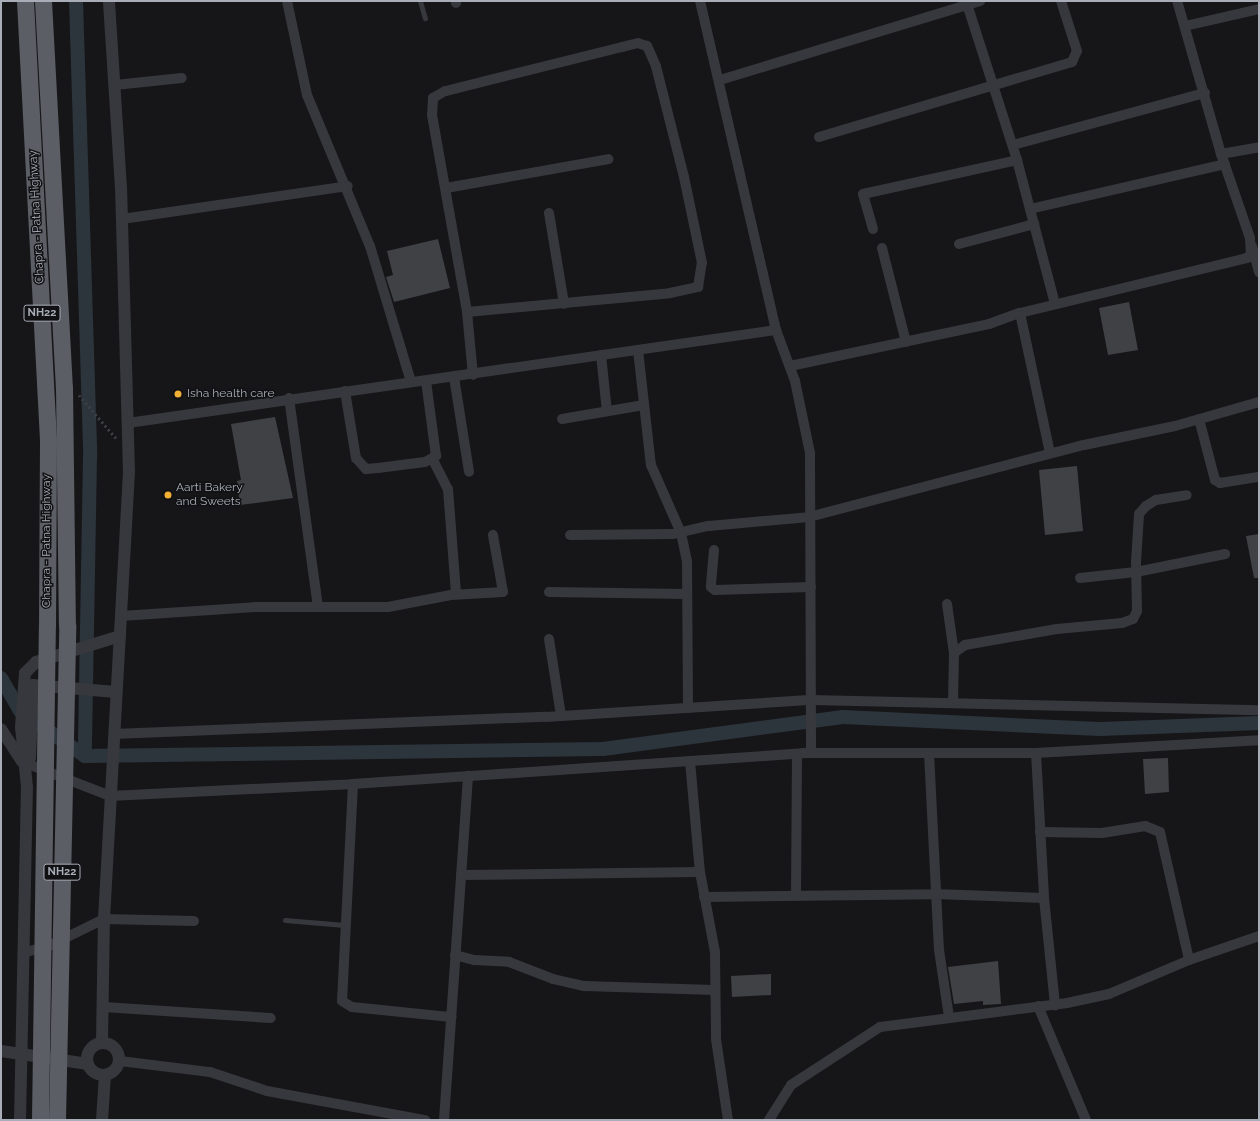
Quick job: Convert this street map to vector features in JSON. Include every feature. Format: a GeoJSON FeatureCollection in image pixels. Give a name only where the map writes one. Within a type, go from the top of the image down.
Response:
{"type":"FeatureCollection","features":[{"type":"Feature","properties":{"kind":"highway","name":"Chapra - Patna Highway"},"geometry":{"type":"LineString","coordinates":[[25,1],[48,440],[47,620]]}},
{"type":"Feature","properties":{"kind":"highway","name":"Chapra - Patna Highway"},"geometry":{"type":"LineString","coordinates":[[43,1],[64,387],[67,620]]}},
{"type":"Feature","properties":{"kind":"highway"},"geometry":{"type":"LineString","coordinates":[[47,620],[67,620]]}},
{"type":"Feature","properties":{"kind":"highway","name":"NH22"},"geometry":{"type":"LineString","coordinates":[[40,1120],[47,620]]}},
{"type":"Feature","properties":{"kind":"highway","name":"NH22"},"geometry":{"type":"LineString","coordinates":[[57,1120],[67,620]]}},
{"type":"Feature","properties":{"kind":"street"},"geometry":{"type":"LineString","coordinates":[[102,1042],[104,1007],[104,919],[113,738],[120,636],[128,444],[122,219],[109,1]]}},
{"type":"Feature","properties":{"kind":"street"},"geometry":{"type":"LineString","coordinates":[[287,1],[307,94],[331,157],[348,186],[370,246],[411,382]]}},
{"type":"Feature","properties":{"kind":"street"},"geometry":{"type":"LineString","coordinates":[[700,1],[720,80],[776,330],[790,366],[810,453],[809,517],[812,703],[811,753]]}},
{"type":"Feature","properties":{"kind":"street"},"geometry":{"type":"LineString","coordinates":[[720,80],[966,3],[980,1]]}},
{"type":"Feature","properties":{"kind":"street"},"geometry":{"type":"LineString","coordinates":[[819,137],[1076,58],[1077,51],[1061,1]]}},
{"type":"Feature","properties":{"kind":"street"},"geometry":{"type":"LineString","coordinates":[[1177,1],[1223,159],[1252,246],[1259,272]]}},
{"type":"Feature","properties":{"kind":"street"},"geometry":{"type":"LineString","coordinates":[[966,3],[1018,160],[1055,304]]}},
{"type":"Feature","properties":{"kind":"street"},"geometry":{"type":"LineString","coordinates":[[1185,26],[1259,9]]}},
{"type":"Feature","properties":{"kind":"street"},"geometry":{"type":"LineString","coordinates":[[467,312],[564,304],[688,290],[698,287],[701,281],[702,263],[679,154],[656,66],[647,46],[638,43],[622,46],[438,94],[433,98],[432,116],[467,312],[472,375]]}},
{"type":"Feature","properties":{"kind":"street"},"geometry":{"type":"LineString","coordinates":[[115,85],[182,78]]}},
{"type":"Feature","properties":{"kind":"street"},"geometry":{"type":"LineString","coordinates":[[1012,145],[1205,93]]}},
{"type":"Feature","properties":{"kind":"street"},"geometry":{"type":"LineString","coordinates":[[1030,209],[1223,159],[1259,147]]}},
{"type":"Feature","properties":{"kind":"street"},"geometry":{"type":"LineString","coordinates":[[446,188],[608,160]]}},
{"type":"Feature","properties":{"kind":"street"},"geometry":{"type":"LineString","coordinates":[[873,229],[863,194],[1018,160]]}},
{"type":"Feature","properties":{"kind":"street"},"geometry":{"type":"LineString","coordinates":[[122,219],[348,186]]}},
{"type":"Feature","properties":{"kind":"street"},"geometry":{"type":"LineString","coordinates":[[548,213],[564,304]]}},
{"type":"Feature","properties":{"kind":"street"},"geometry":{"type":"LineString","coordinates":[[959,244],[1034,224]]}},
{"type":"Feature","properties":{"kind":"street"},"geometry":{"type":"LineString","coordinates":[[790,366],[989,324],[1020,313],[1055,304],[1247,258],[1251,254],[1252,246]]}},
{"type":"Feature","properties":{"kind":"street"},"geometry":{"type":"LineString","coordinates":[[882,248],[906,342]]}},
{"type":"Feature","properties":{"kind":"street"},"geometry":{"type":"LineString","coordinates":[[1020,313],[1050,453]]}},
{"type":"Feature","properties":{"kind":"street"},"geometry":{"type":"LineString","coordinates":[[128,422],[289,398],[472,375],[776,330]]}},
{"type":"Feature","properties":{"kind":"street"},"geometry":{"type":"LineString","coordinates":[[638,350],[651,465],[681,533],[687,562],[686,594],[688,708]]}},
{"type":"Feature","properties":{"kind":"street"},"geometry":{"type":"LineString","coordinates":[[601,356],[606,411]]}},
{"type":"Feature","properties":{"kind":"street"},"geometry":{"type":"LineString","coordinates":[[454,377],[469,472]]}},
{"type":"Feature","properties":{"kind":"street"},"geometry":{"type":"LineString","coordinates":[[426,381],[436,451],[433,460],[448,489],[456,594]]}},
{"type":"Feature","properties":{"kind":"street"},"geometry":{"type":"LineString","coordinates":[[345,391],[353,448],[360,465],[366,469],[433,460]]}},
{"type":"Feature","properties":{"kind":"street"},"geometry":{"type":"LineString","coordinates":[[289,398],[318,606]]}},
{"type":"Feature","properties":{"kind":"street"},"geometry":{"type":"LineString","coordinates":[[570,535],[681,533],[709,526],[809,517],[1050,453],[1199,419],[1259,402]]}},
{"type":"Feature","properties":{"kind":"street"},"geometry":{"type":"LineString","coordinates":[[562,419],[644,405]]}},
{"type":"Feature","properties":{"kind":"street"},"geometry":{"type":"LineString","coordinates":[[1199,419],[1215,480],[1220,483],[1259,477]]}},
{"type":"Feature","properties":{"kind":"street"},"geometry":{"type":"LineString","coordinates":[[954,653],[965,645],[984,640],[1122,623],[1133,619],[1137,611],[1136,572],[1139,514],[1156,500],[1187,495]]}},
{"type":"Feature","properties":{"kind":"street"},"geometry":{"type":"LineString","coordinates":[[121,616],[318,606],[388,607],[456,594],[503,592],[493,536]]}},
{"type":"Feature","properties":{"kind":"street"},"geometry":{"type":"LineString","coordinates":[[714,550],[711,587],[715,590],[811,587]]}},
{"type":"Feature","properties":{"kind":"street"},"geometry":{"type":"LineString","coordinates":[[1080,578],[1136,572],[1225,554]]}},
{"type":"Feature","properties":{"kind":"street"},"geometry":{"type":"LineString","coordinates":[[549,592],[686,594]]}},
{"type":"Feature","properties":{"kind":"street"},"geometry":{"type":"LineString","coordinates":[[947,604],[954,653],[953,702]]}},
{"type":"Feature","properties":{"kind":"street"},"geometry":{"type":"LineString","coordinates":[[20,1120],[27,787],[25,673],[36,662],[82,645],[120,636]]}},
{"type":"Feature","properties":{"kind":"street"},"geometry":{"type":"LineString","coordinates":[[549,639],[561,716]]}},
{"type":"Feature","properties":{"kind":"street"},"geometry":{"type":"LineString","coordinates":[[26,708],[33,685],[116,692]]}},
{"type":"Feature","properties":{"kind":"street"},"geometry":{"type":"LineString","coordinates":[[113,738],[561,716],[688,708],[812,703],[953,702],[1259,710]]}},
{"type":"Feature","properties":{"kind":"street"},"geometry":{"type":"LineString","coordinates":[[1,729],[26,763],[110,796],[353,784],[811,753],[1036,753],[1259,740]]}},
{"type":"Feature","properties":{"kind":"street"},"geometry":{"type":"LineString","coordinates":[[929,753],[935,894],[949,1017]]}},
{"type":"Feature","properties":{"kind":"street"},"geometry":{"type":"LineString","coordinates":[[1036,753],[1044,898],[1055,1004]]}},
{"type":"Feature","properties":{"kind":"street"},"geometry":{"type":"LineString","coordinates":[[796,896],[797,754]]}},
{"type":"Feature","properties":{"kind":"street"},"geometry":{"type":"LineString","coordinates":[[690,761],[700,872],[715,952],[716,1039],[728,1120]]}},
{"type":"Feature","properties":{"kind":"street"},"geometry":{"type":"LineString","coordinates":[[444,1120],[468,776]]}},
{"type":"Feature","properties":{"kind":"street"},"geometry":{"type":"LineString","coordinates":[[353,784],[341,996],[346,1005],[451,1017]]}},
{"type":"Feature","properties":{"kind":"street"},"geometry":{"type":"LineString","coordinates":[[1040,832],[1102,833],[1145,826],[1160,832],[1189,960]]}},
{"type":"Feature","properties":{"kind":"street"},"geometry":{"type":"LineString","coordinates":[[461,875],[700,872]]}},
{"type":"Feature","properties":{"kind":"street"},"geometry":{"type":"LineString","coordinates":[[704,897],[935,894],[1044,898]]}},
{"type":"Feature","properties":{"kind":"street"},"geometry":{"type":"LineString","coordinates":[[23,953],[51,945],[104,919],[194,921]]}},
{"type":"Feature","properties":{"kind":"street"},"geometry":{"type":"LineString","coordinates":[[769,1120],[791,1085],[863,1036],[897,1023],[1055,1004],[1109,994],[1189,960],[1259,936]]}},
{"type":"Feature","properties":{"kind":"street"},"geometry":{"type":"LineString","coordinates":[[455,955],[474,960],[509,962],[553,979],[584,986],[715,990]]}},
{"type":"Feature","properties":{"kind":"street"},"geometry":{"type":"LineString","coordinates":[[1038,1006],[1086,1120]]}},
{"type":"Feature","properties":{"kind":"street"},"geometry":{"type":"LineString","coordinates":[[104,1007],[271,1018]]}},
{"type":"Feature","properties":{"kind":"street"},"geometry":{"type":"LineString","coordinates":[[102,1042],[116,1048],[120,1061]]}},
{"type":"Feature","properties":{"kind":"street"},"geometry":{"type":"LineString","coordinates":[[88,1064],[90,1050],[102,1042]]}},
{"type":"Feature","properties":{"kind":"street"},"geometry":{"type":"LineString","coordinates":[[1,1052],[88,1064],[98,1074],[105,1075],[112,1073],[120,1061]]}},
{"type":"Feature","properties":{"kind":"street"},"geometry":{"type":"LineString","coordinates":[[120,1061],[210,1072],[267,1091],[425,1120]]}},
{"type":"Feature","properties":{"kind":"street"},"geometry":{"type":"LineString","coordinates":[[102,1120],[105,1075]]}},
{"type":"Feature","properties":{"kind":"lane"},"geometry":{"type":"LineString","coordinates":[[420,1],[425,18]]}},
{"type":"Feature","properties":{"kind":"lane"},"geometry":{"type":"LineString","coordinates":[[285,920],[345,925]]}},
{"type":"Feature","properties":{"kind":"path"},"geometry":{"type":"LineString","coordinates":[[84,401],[115,438],[128,444]]}},
{"type":"Feature","properties":{"kind":"building"},"geometry":{"type":"Polygon","coordinates":[[[438,239],[450,288],[394,302],[386,277],[393,275],[387,251],[438,239]]]}},
{"type":"Feature","properties":{"kind":"building"},"geometry":{"type":"Polygon","coordinates":[[[1129,302],[1138,350],[1108,355],[1099,308],[1129,302]]]}},
{"type":"Feature","properties":{"kind":"building"},"geometry":{"type":"Polygon","coordinates":[[[275,417],[293,498],[240,505],[237,481],[241,480],[231,424],[275,417]]]}},
{"type":"Feature","properties":{"kind":"building"},"geometry":{"type":"Polygon","coordinates":[[[1077,466],[1083,531],[1045,535],[1039,470],[1077,466]]]}},
{"type":"Feature","properties":{"kind":"building"},"geometry":{"type":"Polygon","coordinates":[[[1259,534],[1259,578],[1254,578],[1246,536],[1259,534]]]}},
{"type":"Feature","properties":{"kind":"building"},"geometry":{"type":"Polygon","coordinates":[[[1168,758],[1169,792],[1145,794],[1143,759],[1168,758]]]}},
{"type":"Feature","properties":{"kind":"building"},"geometry":{"type":"Polygon","coordinates":[[[998,961],[1001,1004],[983,1005],[983,1001],[954,1004],[948,967],[998,961]]]}},
{"type":"Feature","properties":{"kind":"building"},"geometry":{"type":"Polygon","coordinates":[[[771,974],[771,995],[732,997],[731,976],[771,974]]]}},
{"type":"Feature","properties":{"kind":"waterway"},"geometry":{"type":"LineString","coordinates":[[76,1],[90,457],[85,756]]}},
{"type":"Feature","properties":{"kind":"waterway"},"geometry":{"type":"LineString","coordinates":[[1,678],[21,712],[85,756],[603,749],[843,717],[1100,729],[1259,723]]}},
{"type":"Feature","properties":{"kind":"place","name":"Isha health care"},"geometry":{"type":"Point","coordinates":[178,394]}},
{"type":"Feature","properties":{"kind":"place","name":"Aarti Bakery and Sweets"},"geometry":{"type":"Point","coordinates":[168,495]}}]}
